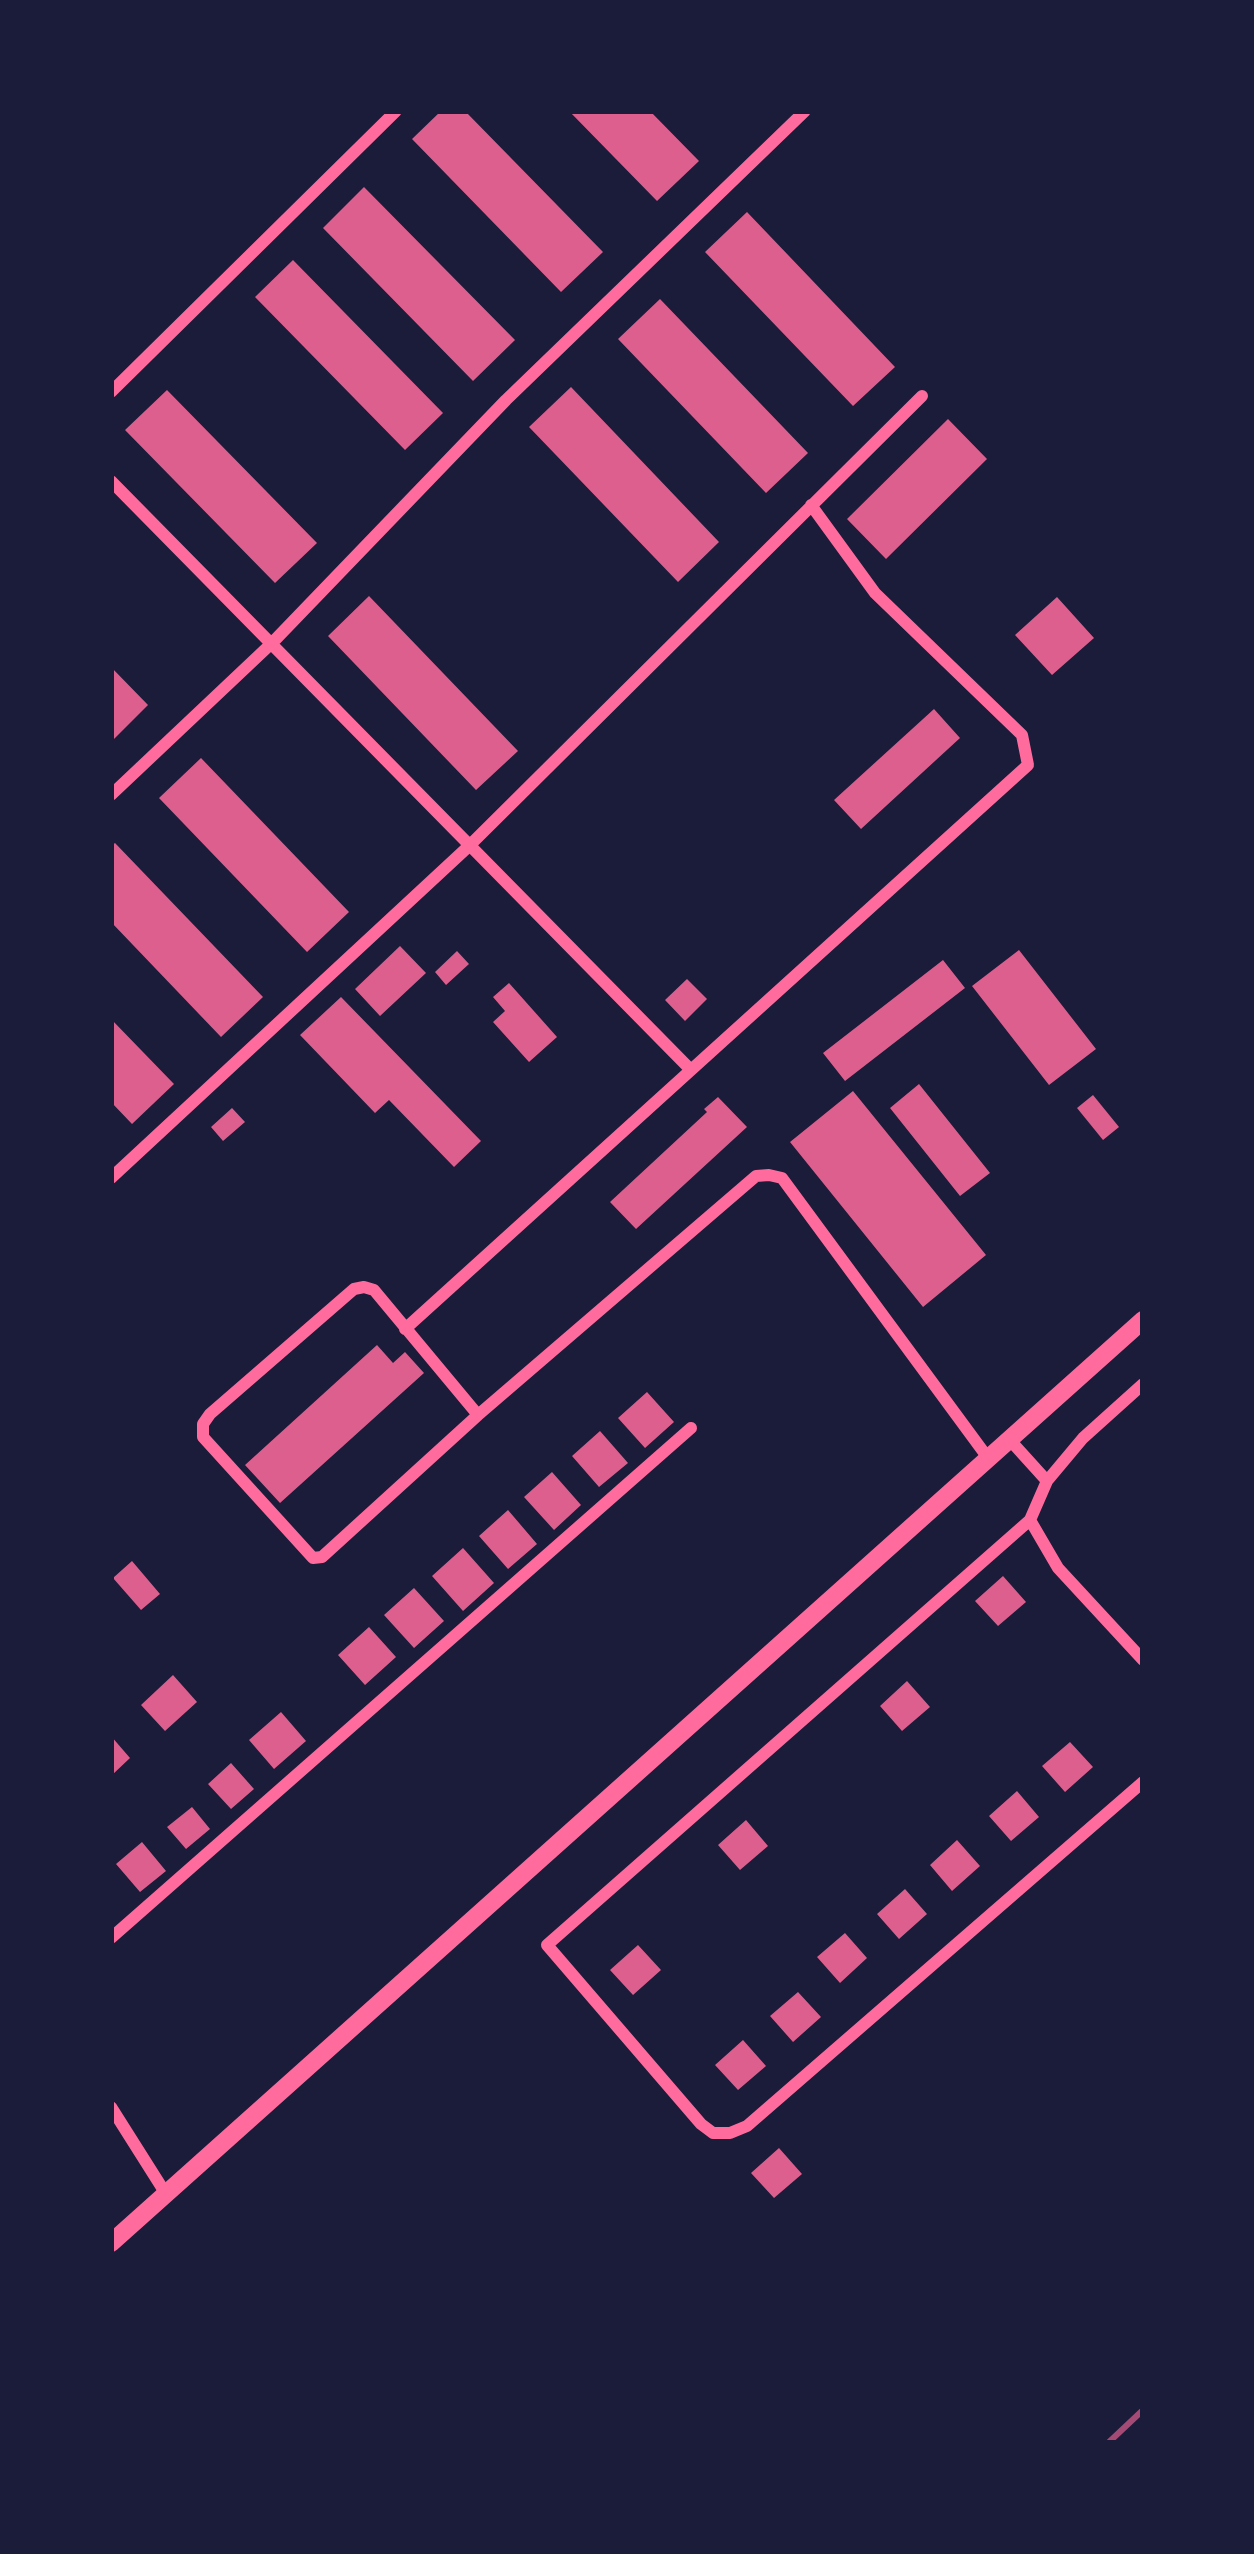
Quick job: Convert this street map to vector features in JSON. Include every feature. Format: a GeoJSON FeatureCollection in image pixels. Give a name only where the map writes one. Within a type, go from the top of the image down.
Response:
{"type":"FeatureCollection","features":[{"type":"Feature","properties":{"kind":"main road"},"geometry":{"type":"LineString","coordinates":[[111,2243],[1143,1320]]}},
{"type":"Feature","properties":{"kind":"street"},"geometry":{"type":"LineString","coordinates":[[111,392],[396,111]]}},
{"type":"Feature","properties":{"kind":"street"},"geometry":{"type":"LineString","coordinates":[[111,795],[273,643],[506,400],[806,111]]}},
{"type":"Feature","properties":{"kind":"street"},"geometry":{"type":"LineString","coordinates":[[111,1178],[469,846],[922,396]]}},
{"type":"Feature","properties":{"kind":"street"},"geometry":{"type":"LineString","coordinates":[[111,481],[691,1070]]}},
{"type":"Feature","properties":{"kind":"street"},"geometry":{"type":"LineString","coordinates":[[405,1329],[1028,765],[1022,735],[875,592],[811,505]]}},
{"type":"Feature","properties":{"kind":"street"},"geometry":{"type":"LineString","coordinates":[[478,1415],[374,1290],[354,1289],[210,1414],[203,1424],[203,1437],[313,1558],[331,1552],[478,1415],[756,1176],[769,1175],[782,1178],[988,1458]]}},
{"type":"Feature","properties":{"kind":"street"},"geometry":{"type":"LineString","coordinates":[[1143,1384],[1084,1438],[1047,1481],[1030,1520],[547,1945],[700,2124],[713,2132],[730,2133],[747,2126],[1143,1782]]}},
{"type":"Feature","properties":{"kind":"street"},"geometry":{"type":"LineString","coordinates":[[111,1938],[691,1428]]}},
{"type":"Feature","properties":{"kind":"street"},"geometry":{"type":"LineString","coordinates":[[1009,1439],[1047,1481]]}},
{"type":"Feature","properties":{"kind":"street"},"geometry":{"type":"LineString","coordinates":[[1030,1520],[1058,1568],[1143,1660]]}},
{"type":"Feature","properties":{"kind":"street"},"geometry":{"type":"LineString","coordinates":[[111,2107],[166,2194]]}},
{"type":"Feature","properties":{"kind":"building"},"geometry":{"type":"Polygon","coordinates":[[[441,111],[465,111],[603,252],[561,292],[412,139],[441,111]]]}},
{"type":"Feature","properties":{"kind":"building"},"geometry":{"type":"Polygon","coordinates":[[[569,111],[650,111],[699,161],[657,201],[569,111]]]}},
{"type":"Feature","properties":{"kind":"building"},"geometry":{"type":"Polygon","coordinates":[[[364,187],[515,340],[473,381],[323,228],[364,187]]]}},
{"type":"Feature","properties":{"kind":"building"},"geometry":{"type":"Polygon","coordinates":[[[747,212],[895,367],[853,406],[705,252],[747,212]]]}},
{"type":"Feature","properties":{"kind":"building"},"geometry":{"type":"Polygon","coordinates":[[[293,260],[443,413],[405,450],[255,297],[293,260]]]}},
{"type":"Feature","properties":{"kind":"building"},"geometry":{"type":"Polygon","coordinates":[[[660,299],[808,453],[766,493],[618,339],[660,299]]]}},
{"type":"Feature","properties":{"kind":"building"},"geometry":{"type":"Polygon","coordinates":[[[571,387],[719,542],[678,582],[529,427],[571,387]]]}},
{"type":"Feature","properties":{"kind":"building"},"geometry":{"type":"Polygon","coordinates":[[[167,390],[317,543],[275,583],[125,430],[167,390]]]}},
{"type":"Feature","properties":{"kind":"building"},"geometry":{"type":"Polygon","coordinates":[[[948,419],[987,459],[886,559],[847,519],[948,419]]]}},
{"type":"Feature","properties":{"kind":"building"},"geometry":{"type":"Polygon","coordinates":[[[369,596],[518,751],[476,790],[328,636],[369,596]]]}},
{"type":"Feature","properties":{"kind":"building"},"geometry":{"type":"Polygon","coordinates":[[[1057,597],[1094,638],[1052,675],[1015,635],[1057,597]]]}},
{"type":"Feature","properties":{"kind":"building"},"geometry":{"type":"Polygon","coordinates":[[[111,667],[148,705],[111,742],[111,667]]]}},
{"type":"Feature","properties":{"kind":"building"},"geometry":{"type":"Polygon","coordinates":[[[934,709],[960,738],[861,829],[834,800],[934,709]]]}},
{"type":"Feature","properties":{"kind":"building"},"geometry":{"type":"Polygon","coordinates":[[[201,758],[349,912],[307,952],[159,798],[201,758]]]}},
{"type":"Feature","properties":{"kind":"building"},"geometry":{"type":"Polygon","coordinates":[[[115,843],[263,997],[221,1037],[111,922],[111,846],[115,843]]]}},
{"type":"Feature","properties":{"kind":"building"},"geometry":{"type":"Polygon","coordinates":[[[400,946],[426,973],[380,1016],[355,989],[400,946]]]}},
{"type":"Feature","properties":{"kind":"building"},"geometry":{"type":"Polygon","coordinates":[[[1019,950],[1096,1049],[1049,1085],[972,986],[1019,950]]]}},
{"type":"Feature","properties":{"kind":"building"},"geometry":{"type":"Polygon","coordinates":[[[457,951],[469,964],[446,985],[435,972],[457,951]]]}},
{"type":"Feature","properties":{"kind":"building"},"geometry":{"type":"Polygon","coordinates":[[[943,960],[965,988],[845,1081],[823,1053],[943,960]]]}},
{"type":"Feature","properties":{"kind":"building"},"geometry":{"type":"Polygon","coordinates":[[[687,979],[707,999],[685,1021],[665,1000],[687,979]]]}},
{"type":"Feature","properties":{"kind":"building"},"geometry":{"type":"Polygon","coordinates":[[[509,983],[557,1037],[529,1062],[493,1022],[505,1011],[493,997],[509,983]]]}},
{"type":"Feature","properties":{"kind":"building"},"geometry":{"type":"Polygon","coordinates":[[[341,997],[481,1141],[454,1167],[389,1100],[375,1113],[300,1035],[341,997]]]}},
{"type":"Feature","properties":{"kind":"building"},"geometry":{"type":"Polygon","coordinates":[[[111,1019],[174,1084],[132,1124],[111,1102],[111,1019]]]}},
{"type":"Feature","properties":{"kind":"building"},"geometry":{"type":"Polygon","coordinates":[[[919,1084],[990,1173],[960,1196],[890,1108],[919,1084]]]}},
{"type":"Feature","properties":{"kind":"building"},"geometry":{"type":"Polygon","coordinates":[[[853,1091],[986,1255],[923,1307],[790,1142],[853,1091]]]}},
{"type":"Feature","properties":{"kind":"building"},"geometry":{"type":"Polygon","coordinates":[[[1093,1095],[1119,1127],[1103,1140],[1077,1108],[1093,1095]]]}},
{"type":"Feature","properties":{"kind":"building"},"geometry":{"type":"Polygon","coordinates":[[[718,1097],[747,1127],[636,1229],[610,1202],[718,1097]]]}},
{"type":"Feature","properties":{"kind":"building"},"geometry":{"type":"Polygon","coordinates":[[[232,1108],[245,1122],[223,1141],[211,1127],[232,1108]]]}},
{"type":"Feature","properties":{"kind":"building"},"geometry":{"type":"Polygon","coordinates":[[[377,1345],[393,1363],[405,1352],[424,1373],[280,1503],[245,1465],[377,1345]]]}},
{"type":"Feature","properties":{"kind":"building"},"geometry":{"type":"Polygon","coordinates":[[[647,1392],[674,1422],[645,1448],[618,1418],[647,1392]]]}},
{"type":"Feature","properties":{"kind":"building"},"geometry":{"type":"Polygon","coordinates":[[[600,1431],[628,1463],[599,1487],[572,1456],[600,1431]]]}},
{"type":"Feature","properties":{"kind":"building"},"geometry":{"type":"Polygon","coordinates":[[[552,1472],[581,1505],[554,1530],[524,1497],[552,1472]]]}},
{"type":"Feature","properties":{"kind":"building"},"geometry":{"type":"Polygon","coordinates":[[[508,1510],[537,1544],[508,1569],[479,1536],[508,1510]]]}},
{"type":"Feature","properties":{"kind":"building"},"geometry":{"type":"Polygon","coordinates":[[[463,1548],[494,1583],[463,1611],[432,1576],[463,1548]]]}},
{"type":"Feature","properties":{"kind":"building"},"geometry":{"type":"Polygon","coordinates":[[[132,1561],[160,1594],[141,1610],[113,1578],[132,1561]]]}},
{"type":"Feature","properties":{"kind":"building"},"geometry":{"type":"Polygon","coordinates":[[[1003,1576],[1026,1602],[998,1626],[975,1601],[1003,1576]]]}},
{"type":"Feature","properties":{"kind":"building"},"geometry":{"type":"Polygon","coordinates":[[[414,1588],[444,1621],[414,1648],[384,1615],[414,1588]]]}},
{"type":"Feature","properties":{"kind":"building"},"geometry":{"type":"Polygon","coordinates":[[[369,1627],[396,1657],[365,1685],[338,1655],[369,1627]]]}},
{"type":"Feature","properties":{"kind":"building"},"geometry":{"type":"Polygon","coordinates":[[[173,1675],[197,1702],[165,1731],[141,1705],[173,1675]]]}},
{"type":"Feature","properties":{"kind":"building"},"geometry":{"type":"Polygon","coordinates":[[[907,1681],[930,1707],[902,1731],[880,1706],[907,1681]]]}},
{"type":"Feature","properties":{"kind":"building"},"geometry":{"type":"Polygon","coordinates":[[[281,1712],[306,1741],[274,1769],[249,1740],[281,1712]]]}},
{"type":"Feature","properties":{"kind":"building"},"geometry":{"type":"Polygon","coordinates":[[[111,1736],[130,1758],[111,1776],[111,1736]]]}},
{"type":"Feature","properties":{"kind":"building"},"geometry":{"type":"Polygon","coordinates":[[[1070,1742],[1093,1767],[1065,1792],[1042,1766],[1070,1742]]]}},
{"type":"Feature","properties":{"kind":"building"},"geometry":{"type":"Polygon","coordinates":[[[231,1763],[254,1789],[231,1809],[208,1784],[231,1763]]]}},
{"type":"Feature","properties":{"kind":"building"},"geometry":{"type":"Polygon","coordinates":[[[1017,1791],[1039,1817],[1011,1841],[989,1816],[1017,1791]]]}},
{"type":"Feature","properties":{"kind":"building"},"geometry":{"type":"Polygon","coordinates":[[[192,1807],[210,1829],[186,1849],[167,1827],[192,1807]]]}},
{"type":"Feature","properties":{"kind":"building"},"geometry":{"type":"Polygon","coordinates":[[[746,1820],[768,1846],[740,1870],[718,1845],[746,1820]]]}},
{"type":"Feature","properties":{"kind":"building"},"geometry":{"type":"Polygon","coordinates":[[[957,1840],[980,1866],[952,1891],[930,1865],[957,1840]]]}},
{"type":"Feature","properties":{"kind":"building"},"geometry":{"type":"Polygon","coordinates":[[[142,1842],[166,1871],[140,1892],[116,1864],[142,1842]]]}},
{"type":"Feature","properties":{"kind":"building"},"geometry":{"type":"Polygon","coordinates":[[[905,1889],[927,1914],[899,1939],[877,1914],[905,1889]]]}},
{"type":"Feature","properties":{"kind":"building"},"geometry":{"type":"Polygon","coordinates":[[[845,1933],[867,1958],[840,1983],[817,1957],[845,1933]]]}},
{"type":"Feature","properties":{"kind":"building"},"geometry":{"type":"Polygon","coordinates":[[[638,1945],[661,1970],[633,1995],[610,1970],[638,1945]]]}},
{"type":"Feature","properties":{"kind":"building"},"geometry":{"type":"Polygon","coordinates":[[[798,1992],[821,2017],[793,2042],[770,2016],[798,1992]]]}},
{"type":"Feature","properties":{"kind":"building"},"geometry":{"type":"Polygon","coordinates":[[[743,2040],[766,2066],[738,2090],[715,2065],[743,2040]]]}},
{"type":"Feature","properties":{"kind":"building"},"geometry":{"type":"Polygon","coordinates":[[[779,2148],[802,2174],[774,2198],[751,2173],[779,2148]]]}},
{"type":"Feature","properties":{"kind":"railway"},"geometry":{"type":"LineString","coordinates":[[1108,2443],[1143,2410]]}}]}
